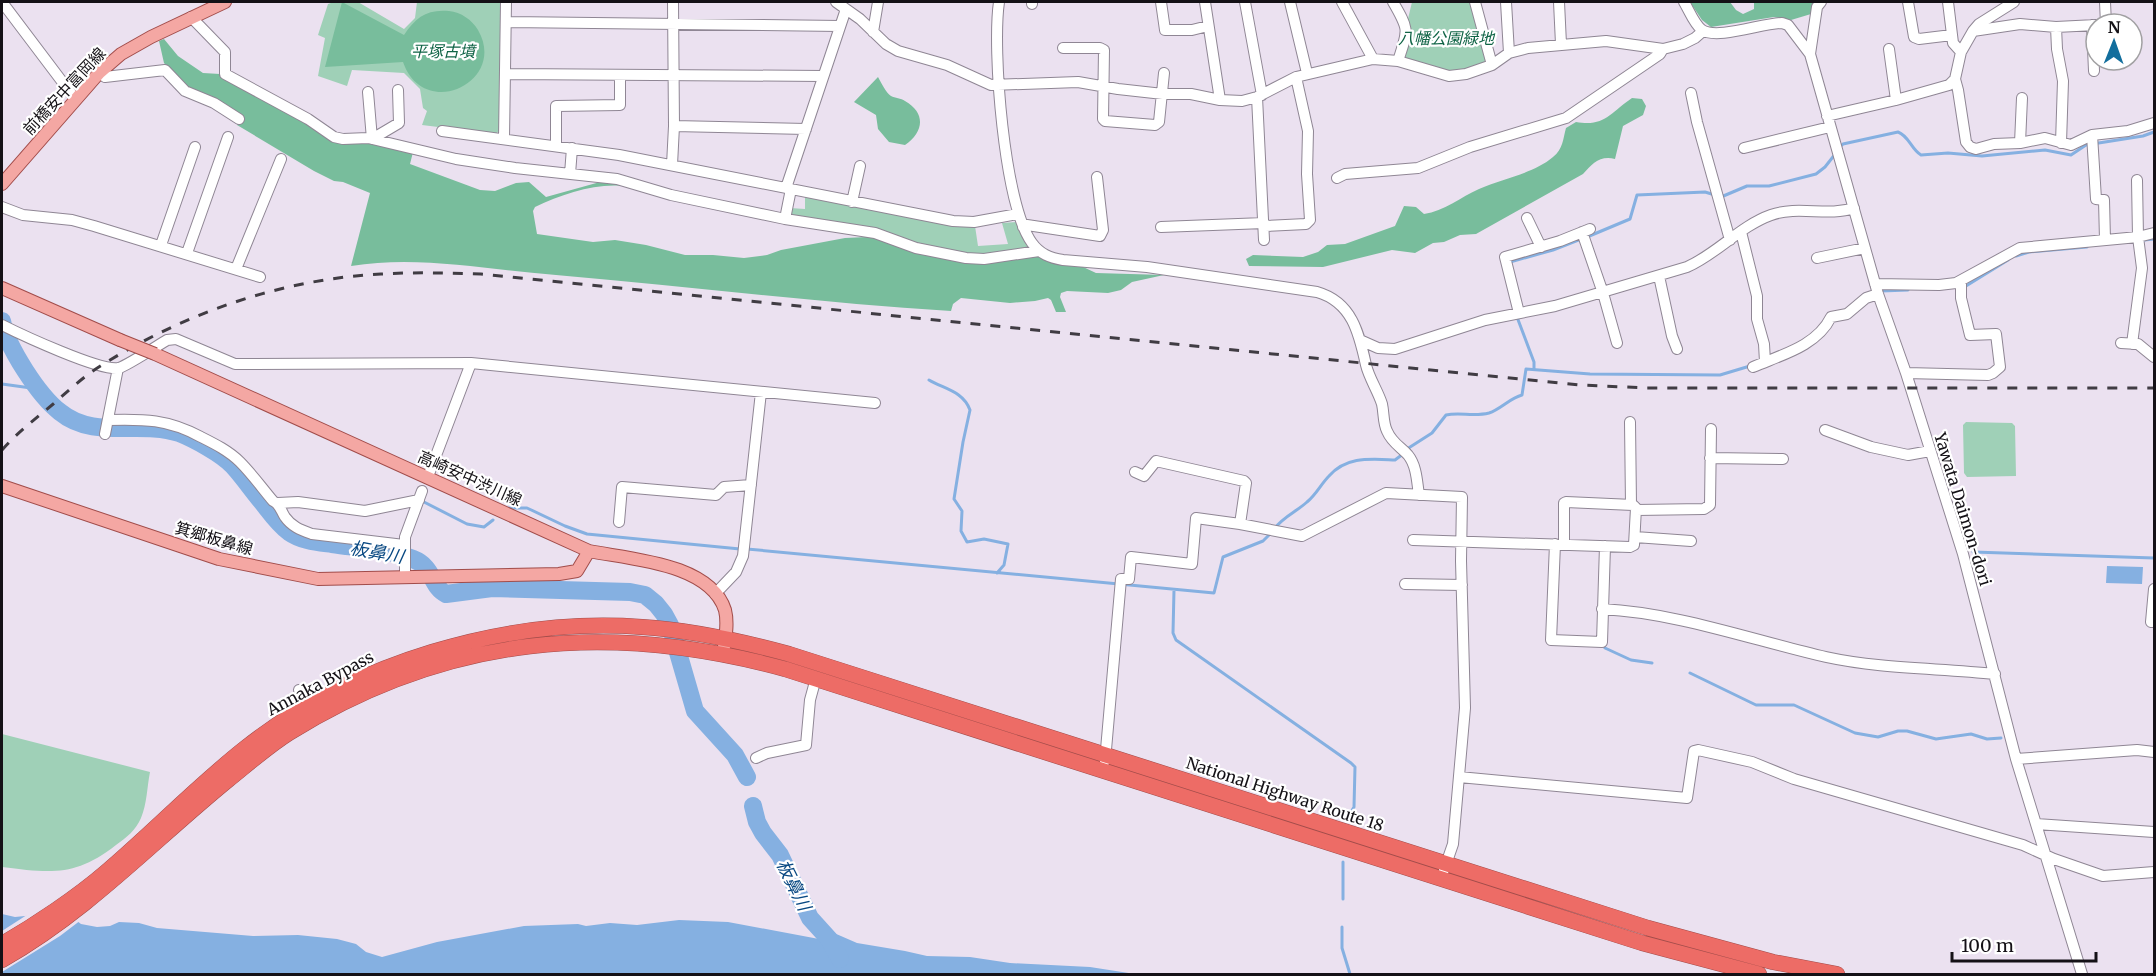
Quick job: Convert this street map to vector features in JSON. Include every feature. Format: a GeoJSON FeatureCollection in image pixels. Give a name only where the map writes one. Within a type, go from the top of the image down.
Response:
{"type":"FeatureCollection","features":[{"type":"Feature","properties":{"kind":"highway","name":"Annaka Bypass"},"geometry":{"type":"LineString","coordinates":[[2,944],[22,933],[104,874],[246,748],[287,719],[347,686],[392,666],[490,636],[577,626],[614,625],[676,630],[724,646]]}},
{"type":"Feature","properties":{"kind":"highway","name":"Annaka Bypass"},"geometry":{"type":"LineString","coordinates":[[2,960],[60,924],[267,748],[355,697],[393,681],[475,655],[516,647],[599,641],[683,647],[724,646]]}},
{"type":"Feature","properties":{"kind":"highway","name":"National Highway Route 18"},"geometry":{"type":"LineString","coordinates":[[724,646],[789,654],[1690,941],[1837,975]]}},
{"type":"Feature","properties":{"kind":"highway","name":"National Highway Route 18"},"geometry":{"type":"LineString","coordinates":[[724,646],[745,658],[816,678],[1642,943],[1759,975]]}},
{"type":"Feature","properties":{"kind":"main road","name":"前橋安中富岡線"},"geometry":{"type":"LineString","coordinates":[[2,184],[99,73],[121,54],[225,2]]}},
{"type":"Feature","properties":{"kind":"main road","name":"高崎安中渋川線"},"geometry":{"type":"LineString","coordinates":[[2,288],[155,354],[589,551],[681,570],[698,579],[715,594],[724,609],[726,621],[724,646]]}},
{"type":"Feature","properties":{"kind":"main road","name":"箕郷板鼻線"},"geometry":{"type":"LineString","coordinates":[[2,486],[219,559],[318,579],[404,572],[425,577],[570,572],[577,571],[589,551]]}},
{"type":"Feature","properties":{"kind":"street"},"geometry":{"type":"LineString","coordinates":[[2,2],[76,99]]}},
{"type":"Feature","properties":{"kind":"street"},"geometry":{"type":"LineString","coordinates":[[504,138],[506,2]]}},
{"type":"Feature","properties":{"kind":"street"},"geometry":{"type":"LineString","coordinates":[[672,165],[673,2]]}},
{"type":"Feature","properties":{"kind":"street"},"geometry":{"type":"LineString","coordinates":[[836,2],[860,18],[886,44],[898,51],[947,65],[991,85],[1078,82],[1162,94],[1191,94],[1220,100],[1242,100],[1260,96],[1302,75],[1373,59],[1398,62],[1449,76],[1466,74],[1491,65],[1509,53],[1527,48],[1606,41],[1663,49],[1683,44],[1703,31]]}},
{"type":"Feature","properties":{"kind":"street"},"geometry":{"type":"LineString","coordinates":[[873,32],[878,2]]}},
{"type":"Feature","properties":{"kind":"street"},"geometry":{"type":"LineString","coordinates":[[999,2],[999,86],[1007,154],[1018,214],[1032,243],[1050,258],[1147,267],[1327,295],[1335,299],[1345,308],[1360,340],[1366,365],[1382,404],[1388,433],[1414,466],[1419,495]]}},
{"type":"Feature","properties":{"kind":"street"},"geometry":{"type":"LineString","coordinates":[[1161,2],[1165,30],[1192,30],[1208,26]]}},
{"type":"Feature","properties":{"kind":"street"},"geometry":{"type":"LineString","coordinates":[[1204,2],[1220,100]]}},
{"type":"Feature","properties":{"kind":"street"},"geometry":{"type":"LineString","coordinates":[[1245,2],[1260,96],[1264,240]]}},
{"type":"Feature","properties":{"kind":"street"},"geometry":{"type":"LineString","coordinates":[[1161,227],[1306,224],[1310,220],[1308,131],[1290,2]]}},
{"type":"Feature","properties":{"kind":"street"},"geometry":{"type":"LineString","coordinates":[[1342,2],[1373,59]]}},
{"type":"Feature","properties":{"kind":"street"},"geometry":{"type":"LineString","coordinates":[[1393,2],[1406,24],[1407,34],[1398,62]]}},
{"type":"Feature","properties":{"kind":"street"},"geometry":{"type":"LineString","coordinates":[[1475,2],[1491,65]]}},
{"type":"Feature","properties":{"kind":"street"},"geometry":{"type":"LineString","coordinates":[[1506,2],[1509,53]]}},
{"type":"Feature","properties":{"kind":"street"},"geometry":{"type":"LineString","coordinates":[[1559,2],[1562,44]]}},
{"type":"Feature","properties":{"kind":"street"},"geometry":{"type":"LineString","coordinates":[[1684,2],[1703,31],[1719,33],[1782,23],[1788,25],[1810,54]]}},
{"type":"Feature","properties":{"kind":"street"},"geometry":{"type":"LineString","coordinates":[[1810,54],[1817,7],[1821,2]]}},
{"type":"Feature","properties":{"kind":"street"},"geometry":{"type":"LineString","coordinates":[[1908,2],[1914,37],[1919,39],[1952,34]]}},
{"type":"Feature","properties":{"kind":"street"},"geometry":{"type":"LineString","coordinates":[[1948,2],[1953,43],[1961,52]]}},
{"type":"Feature","properties":{"kind":"street"},"geometry":{"type":"LineString","coordinates":[[2014,2],[1978,24],[1961,52],[1955,79],[1968,145],[1976,149],[1994,144],[2020,143],[2045,138],[2071,145],[2092,135],[2128,131],[2154,123]]}},
{"type":"Feature","properties":{"kind":"street"},"geometry":{"type":"LineString","coordinates":[[785,219],[789,189],[806,129],[846,9]]}},
{"type":"Feature","properties":{"kind":"street"},"geometry":{"type":"LineString","coordinates":[[191,17],[225,52],[225,74],[308,119],[334,137],[372,139],[456,159],[617,179],[671,195],[785,219],[875,233],[916,248],[966,258],[984,260],[1039,251]]}},
{"type":"Feature","properties":{"kind":"street"},"geometry":{"type":"LineString","coordinates":[[506,22],[840,26]]}},
{"type":"Feature","properties":{"kind":"street"},"geometry":{"type":"LineString","coordinates":[[1973,31],[2020,24],[2056,27],[2084,26]]}},
{"type":"Feature","properties":{"kind":"street"},"geometry":{"type":"LineString","coordinates":[[2056,27],[2057,49],[2063,81],[2061,143]]}},
{"type":"Feature","properties":{"kind":"street"},"geometry":{"type":"LineString","coordinates":[[1063,48],[1100,48],[1104,50],[1105,86],[1102,119],[1105,121],[1155,125],[1160,122],[1164,73]]}},
{"type":"Feature","properties":{"kind":"street"},"geometry":{"type":"LineString","coordinates":[[1337,177],[1346,174],[1418,168],[1470,147],[1566,118],[1660,54],[1663,49]]}},
{"type":"Feature","properties":{"kind":"street"},"geometry":{"type":"LineString","coordinates":[[1889,49],[1896,100]]}},
{"type":"Feature","properties":{"kind":"street","name":"Yawata Daimon-dori"},"geometry":{"type":"LineString","coordinates":[[1810,54],[1877,289],[1963,554],[2016,759],[2082,975]]}},
{"type":"Feature","properties":{"kind":"street"},"geometry":{"type":"LineString","coordinates":[[99,73],[105,77],[165,70],[185,91],[214,103],[240,119]]}},
{"type":"Feature","properties":{"kind":"street"},"geometry":{"type":"LineString","coordinates":[[505,74],[823,76]]}},
{"type":"Feature","properties":{"kind":"street"},"geometry":{"type":"LineString","coordinates":[[556,145],[556,105],[620,105],[620,75]]}},
{"type":"Feature","properties":{"kind":"street"},"geometry":{"type":"LineString","coordinates":[[1744,148],[1944,87],[1955,79]]}},
{"type":"Feature","properties":{"kind":"street"},"geometry":{"type":"LineString","coordinates":[[372,139],[399,123],[398,90]]}},
{"type":"Feature","properties":{"kind":"street"},"geometry":{"type":"LineString","coordinates":[[368,92],[372,139]]}},
{"type":"Feature","properties":{"kind":"street"},"geometry":{"type":"LineString","coordinates":[[1691,93],[1730,240]]}},
{"type":"Feature","properties":{"kind":"street"},"geometry":{"type":"LineString","coordinates":[[2020,143],[2022,98]]}},
{"type":"Feature","properties":{"kind":"street"},"geometry":{"type":"LineString","coordinates":[[674,126],[806,129]]}},
{"type":"Feature","properties":{"kind":"street"},"geometry":{"type":"LineString","coordinates":[[442,131],[572,147],[922,216],[964,221],[992,220],[1018,214]]}},
{"type":"Feature","properties":{"kind":"street"},"geometry":{"type":"LineString","coordinates":[[2092,135],[2096,199],[2104,200],[2105,240]]}},
{"type":"Feature","properties":{"kind":"street"},"geometry":{"type":"LineString","coordinates":[[187,253],[228,137]]}},
{"type":"Feature","properties":{"kind":"street"},"geometry":{"type":"LineString","coordinates":[[161,245],[195,147]]}},
{"type":"Feature","properties":{"kind":"street"},"geometry":{"type":"LineString","coordinates":[[570,174],[572,147]]}},
{"type":"Feature","properties":{"kind":"street"},"geometry":{"type":"LineString","coordinates":[[236,268],[281,159]]}},
{"type":"Feature","properties":{"kind":"street"},"geometry":{"type":"LineString","coordinates":[[852,202],[860,166]]}},
{"type":"Feature","properties":{"kind":"street"},"geometry":{"type":"LineString","coordinates":[[1023,227],[1027,225],[1100,236],[1103,230],[1097,177]]}},
{"type":"Feature","properties":{"kind":"street"},"geometry":{"type":"LineString","coordinates":[[2137,180],[2138,237],[2142,268],[2126,343],[2138,344],[2154,357]]}},
{"type":"Feature","properties":{"kind":"street"},"geometry":{"type":"LineString","coordinates":[[2,207],[23,215],[72,220],[161,245],[260,277]]}},
{"type":"Feature","properties":{"kind":"street"},"geometry":{"type":"LineString","coordinates":[[1360,340],[1378,348],[1395,349],[1485,320],[1556,306],[1659,276],[1698,262],[1763,218],[1788,210],[1827,213],[1843,212],[1854,208]]}},
{"type":"Feature","properties":{"kind":"street"},"geometry":{"type":"LineString","coordinates":[[1527,218],[1541,247]]}},
{"type":"Feature","properties":{"kind":"street"},"geometry":{"type":"LineString","coordinates":[[1519,312],[1505,257],[1541,247],[1586,230],[1617,343]]}},
{"type":"Feature","properties":{"kind":"street"},"geometry":{"type":"LineString","coordinates":[[1742,232],[1757,296],[1757,319],[1764,344],[1765,362]]}},
{"type":"Feature","properties":{"kind":"street"},"geometry":{"type":"LineString","coordinates":[[1753,367],[1803,346],[1825,328],[1831,317],[1847,314],[1877,289],[1961,282],[2020,248],[2138,237],[2154,233]]}},
{"type":"Feature","properties":{"kind":"street"},"geometry":{"type":"LineString","coordinates":[[1817,258],[1865,248]]}},
{"type":"Feature","properties":{"kind":"street"},"geometry":{"type":"LineString","coordinates":[[1659,276],[1677,349]]}},
{"type":"Feature","properties":{"kind":"street"},"geometry":{"type":"LineString","coordinates":[[1906,374],[1988,375],[2000,367],[1996,334],[1970,335],[1961,298],[1961,282]]}},
{"type":"Feature","properties":{"kind":"street"},"geometry":{"type":"LineString","coordinates":[[4,326],[46,346],[102,365],[118,368],[167,340],[176,339],[235,364],[471,363],[875,403]]}},
{"type":"Feature","properties":{"kind":"street"},"geometry":{"type":"LineString","coordinates":[[429,474],[471,363]]}},
{"type":"Feature","properties":{"kind":"street"},"geometry":{"type":"LineString","coordinates":[[118,368],[107,425],[148,419],[185,428],[229,453],[241,463],[273,501],[278,503],[304,502],[365,511],[420,495],[405,537],[404,572]]}},
{"type":"Feature","properties":{"kind":"street"},"geometry":{"type":"LineString","coordinates":[[715,594],[736,572],[740,564],[761,392]]}},
{"type":"Feature","properties":{"kind":"street"},"geometry":{"type":"LineString","coordinates":[[1413,540],[1630,547],[1634,545],[1630,422]]}},
{"type":"Feature","properties":{"kind":"street"},"geometry":{"type":"LineString","coordinates":[[1605,546],[1602,642],[1551,640],[1564,503],[1704,509],[1710,505],[1711,429]]}},
{"type":"Feature","properties":{"kind":"street"},"geometry":{"type":"LineString","coordinates":[[1826,430],[1871,447],[1908,455],[1930,451]]}},
{"type":"Feature","properties":{"kind":"street"},"geometry":{"type":"LineString","coordinates":[[1710,458],[1783,459]]}},
{"type":"Feature","properties":{"kind":"street"},"geometry":{"type":"LineString","coordinates":[[1135,471],[1144,476],[1156,461],[1244,481],[1246,483],[1240,524]]}},
{"type":"Feature","properties":{"kind":"street"},"geometry":{"type":"LineString","coordinates":[[619,522],[622,487],[716,495],[724,487],[751,485]]}},
{"type":"Feature","properties":{"kind":"street"},"geometry":{"type":"LineString","coordinates":[[1104,772],[1121,579],[1129,579],[1131,558],[1192,564],[1196,518],[1302,536],[1386,493],[1462,496],[1462,585],[1466,690],[1453,843],[1441,879]]}},
{"type":"Feature","properties":{"kind":"street"},"geometry":{"type":"LineString","coordinates":[[278,503],[290,523],[303,531],[404,549]]}},
{"type":"Feature","properties":{"kind":"street"},"geometry":{"type":"LineString","coordinates":[[1635,537],[1691,541]]}},
{"type":"Feature","properties":{"kind":"street"},"geometry":{"type":"LineString","coordinates":[[1405,584],[1462,585]]}},
{"type":"Feature","properties":{"kind":"street"},"geometry":{"type":"LineString","coordinates":[[2154,589],[2151,622],[2154,622]]}},
{"type":"Feature","properties":{"kind":"street"},"geometry":{"type":"LineString","coordinates":[[1602,609],[1628,610],[1711,627],[1826,657],[1878,666],[1995,674]]}},
{"type":"Feature","properties":{"kind":"street"},"geometry":{"type":"LineString","coordinates":[[756,758],[767,753],[806,745],[810,700],[816,678]]}},
{"type":"Feature","properties":{"kind":"street"},"geometry":{"type":"LineString","coordinates":[[1459,777],[1687,798],[1694,751],[1698,750],[1752,762],[1794,779],[2023,845],[2103,876],[2154,872]]}},
{"type":"Feature","properties":{"kind":"street"},"geometry":{"type":"LineString","coordinates":[[2016,759],[2137,750],[2154,752]]}},
{"type":"Feature","properties":{"kind":"street"},"geometry":{"type":"LineString","coordinates":[[2036,824],[2154,832]]}},
{"type":"Feature","properties":{"kind":"green space","name":"平塚古墳"},"geometry":{"type":"Polygon","coordinates":[[[342,2],[404,35],[413,23],[428,13],[449,11],[462,15],[478,30],[484,49],[482,65],[473,79],[460,88],[444,92],[428,90],[413,80],[403,62],[325,67],[342,2]]]}},
{"type":"Feature","properties":{"kind":"green space"},"geometry":{"type":"Polygon","coordinates":[[[358,2],[404,29],[415,18],[417,2],[503,2],[501,130],[495,134],[422,125],[427,111],[423,108],[420,89],[404,73],[352,70],[347,86],[318,76],[325,38],[318,35],[328,4],[358,2]]]}},
{"type":"Feature","properties":{"kind":"green space","name":"八幡公園緑地"},"geometry":{"type":"Polygon","coordinates":[[[1412,2],[1475,2],[1492,65],[1466,74],[1398,61],[1412,2]]]}},
{"type":"Feature","properties":{"kind":"green space"},"geometry":{"type":"Polygon","coordinates":[[[1690,2],[1730,2],[1736,10],[1743,14],[1754,9],[1754,2],[1818,2],[1811,14],[1791,20],[1774,17],[1711,27],[1702,20],[1690,2]]]}},
{"type":"Feature","properties":{"kind":"green space"},"geometry":{"type":"Polygon","coordinates":[[[164,39],[178,56],[203,73],[220,74],[332,139],[368,141],[413,152],[410,164],[480,190],[495,191],[516,183],[529,182],[546,197],[600,182],[611,181],[624,186],[602,186],[579,190],[535,207],[533,211],[537,234],[593,242],[615,240],[685,255],[744,258],[845,238],[867,237],[895,241],[964,261],[1036,253],[1081,266],[1096,273],[1164,275],[1132,282],[1121,290],[1108,293],[1067,291],[1061,293],[1060,297],[1066,312],[1056,312],[1048,298],[1010,303],[961,298],[953,304],[951,311],[803,299],[454,264],[402,262],[351,266],[370,193],[343,182],[334,181],[314,171],[237,125],[241,119],[186,88],[164,63],[159,41],[164,39]]]}},
{"type":"Feature","properties":{"kind":"green space"},"geometry":{"type":"Polygon","coordinates":[[[878,77],[889,95],[903,100],[917,111],[919,129],[905,145],[889,142],[878,129],[876,115],[854,102],[878,77]]]}},
{"type":"Feature","properties":{"kind":"green space"},"geometry":{"type":"Polygon","coordinates":[[[1632,98],[1642,99],[1646,106],[1643,115],[1623,126],[1615,159],[1605,158],[1597,161],[1583,174],[1476,234],[1460,235],[1444,242],[1433,243],[1415,253],[1392,250],[1323,267],[1249,266],[1246,259],[1253,255],[1303,257],[1318,252],[1327,245],[1345,244],[1395,226],[1404,206],[1416,207],[1424,214],[1438,210],[1488,185],[1527,172],[1545,163],[1559,151],[1566,128],[1576,122],[1601,121],[1632,98]]]}},
{"type":"Feature","properties":{"kind":"green space"},"geometry":{"type":"Polygon","coordinates":[[[805,196],[975,226],[978,246],[1008,244],[1002,223],[1017,222],[1029,245],[1028,249],[983,257],[792,218],[789,214],[790,208],[805,209],[805,196]]]}},
{"type":"Feature","properties":{"kind":"green space"},"geometry":{"type":"Polygon","coordinates":[[[1966,422],[2012,423],[2015,426],[2016,476],[1967,477],[1964,473],[1963,425],[1966,422]]]}},
{"type":"Feature","properties":{"kind":"green space"},"geometry":{"type":"Polygon","coordinates":[[[2,734],[150,772],[145,807],[136,826],[123,840],[88,863],[75,868],[35,871],[2,867],[2,734]]]}},
{"type":"Feature","properties":{"kind":"water"},"geometry":{"type":"Polygon","coordinates":[[[2107,566],[2143,567],[2142,584],[2106,583],[2107,566]]]}},
{"type":"Feature","properties":{"kind":"water"},"geometry":{"type":"Polygon","coordinates":[[[65,912],[81,924],[97,927],[110,926],[119,922],[139,923],[157,928],[253,936],[298,935],[337,939],[356,944],[366,952],[382,957],[437,942],[524,926],[578,924],[586,926],[610,923],[637,925],[679,920],[728,922],[819,939],[829,938],[834,933],[857,943],[927,956],[970,957],[1010,963],[1090,967],[1135,974],[2,974],[2,914],[15,917],[65,912]]]}},
{"type":"Feature","properties":{"kind":"pier"},"geometry":{"type":"Polygon","coordinates":[[[66,909],[81,920],[60,936],[2,972],[2,931],[33,911],[66,909]]]}},
{"type":"Feature","properties":{"kind":"waterway"},"geometry":{"type":"LineString","coordinates":[[1840,147],[1843,144],[1898,132],[1905,136],[1921,155],[1948,153],[1982,156],[2045,150],[2071,155],[2086,145],[2143,136],[2154,132]]}},
{"type":"Feature","properties":{"kind":"waterway"},"geometry":{"type":"LineString","coordinates":[[1721,197],[1747,186],[1769,186],[1816,174],[1836,153]]}},
{"type":"Feature","properties":{"kind":"waterway"},"geometry":{"type":"LineString","coordinates":[[1587,237],[1630,219],[1637,195],[1705,192],[1715,195]]}},
{"type":"Feature","properties":{"kind":"waterway"},"geometry":{"type":"LineString","coordinates":[[1510,262],[1553,250],[1581,239]]}},
{"type":"Feature","properties":{"kind":"waterway"},"geometry":{"type":"LineString","coordinates":[[2144,240],[2154,239]]}},
{"type":"Feature","properties":{"kind":"waterway"},"geometry":{"type":"LineString","coordinates":[[2016,256],[2029,252],[2087,247]]}},
{"type":"Feature","properties":{"kind":"waterway"},"geometry":{"type":"LineString","coordinates":[[1966,286],[2008,260]]}},
{"type":"Feature","properties":{"kind":"waterway"},"geometry":{"type":"LineString","coordinates":[[1881,291],[1908,290]]}},
{"type":"Feature","properties":{"kind":"waterway"},"geometry":{"type":"LineString","coordinates":[[1517,317],[1534,362],[1534,369]]}},
{"type":"Feature","properties":{"kind":"waterway","name":"板鼻川"},"geometry":{"type":"LineString","coordinates":[[2,321],[10,344],[25,370],[43,395],[60,412],[87,425],[102,428],[164,430],[179,433],[200,443],[233,466],[278,522],[299,537],[315,542],[383,551],[413,559],[425,567],[437,587],[446,594],[492,588],[630,592],[645,595],[656,604],[670,625],[695,711],[735,755],[747,777]]}},
{"type":"Feature","properties":{"kind":"waterway"},"geometry":{"type":"LineString","coordinates":[[1407,449],[1432,433],[1446,415],[1489,413],[1522,395],[1526,369],[1590,374],[1720,375],[1750,366]]}},
{"type":"Feature","properties":{"kind":"waterway"},"geometry":{"type":"LineString","coordinates":[[929,380],[953,391],[963,399],[970,410],[954,499],[962,511],[961,531],[967,542],[984,539],[1008,544],[1004,565],[997,573]]}},
{"type":"Feature","properties":{"kind":"waterway"},"geometry":{"type":"LineString","coordinates":[[2,384],[31,388],[41,392]]}},
{"type":"Feature","properties":{"kind":"waterway"},"geometry":{"type":"LineString","coordinates":[[1274,529],[1310,499],[1329,476],[1343,465],[1359,460],[1395,460],[1403,454]]}},
{"type":"Feature","properties":{"kind":"waterway"},"geometry":{"type":"LineString","coordinates":[[424,502],[467,524],[484,527],[493,520]]}},
{"type":"Feature","properties":{"kind":"waterway"},"geometry":{"type":"LineString","coordinates":[[508,508],[527,508],[587,534],[740,549]]}},
{"type":"Feature","properties":{"kind":"waterway"},"geometry":{"type":"LineString","coordinates":[[747,549],[1214,593],[1223,557],[1263,541],[1270,534]]}},
{"type":"Feature","properties":{"kind":"waterway"},"geometry":{"type":"LineString","coordinates":[[1973,552],[2154,558]]}},
{"type":"Feature","properties":{"kind":"waterway"},"geometry":{"type":"LineString","coordinates":[[1174,590],[1173,633],[1176,640],[1355,767],[1354,807],[1347,819]]}},
{"type":"Feature","properties":{"kind":"waterway"},"geometry":{"type":"LineString","coordinates":[[1605,648],[1631,660],[1652,663]]}},
{"type":"Feature","properties":{"kind":"waterway"},"geometry":{"type":"LineString","coordinates":[[1690,673],[1756,705],[1794,705],[1855,733],[1878,737],[1898,731],[1907,731],[1936,739],[1971,734],[1987,739],[2001,738]]}},
{"type":"Feature","properties":{"kind":"waterway","name":"板鼻川"},"geometry":{"type":"LineString","coordinates":[[753,806],[757,822],[780,855],[810,918],[829,939],[840,959]]}},
{"type":"Feature","properties":{"kind":"waterway"},"geometry":{"type":"LineString","coordinates":[[1343,862],[1343,899]]}},
{"type":"Feature","properties":{"kind":"waterway"},"geometry":{"type":"LineString","coordinates":[[1342,927],[1342,948],[1350,974]]}},
{"type":"Feature","properties":{"kind":"railway"},"geometry":{"type":"LineString","coordinates":[[2,450],[76,384],[102,365],[134,346],[201,315],[271,291],[307,283],[344,277],[406,273],[481,274],[1580,385],[1647,388],[2154,388]]}}]}
